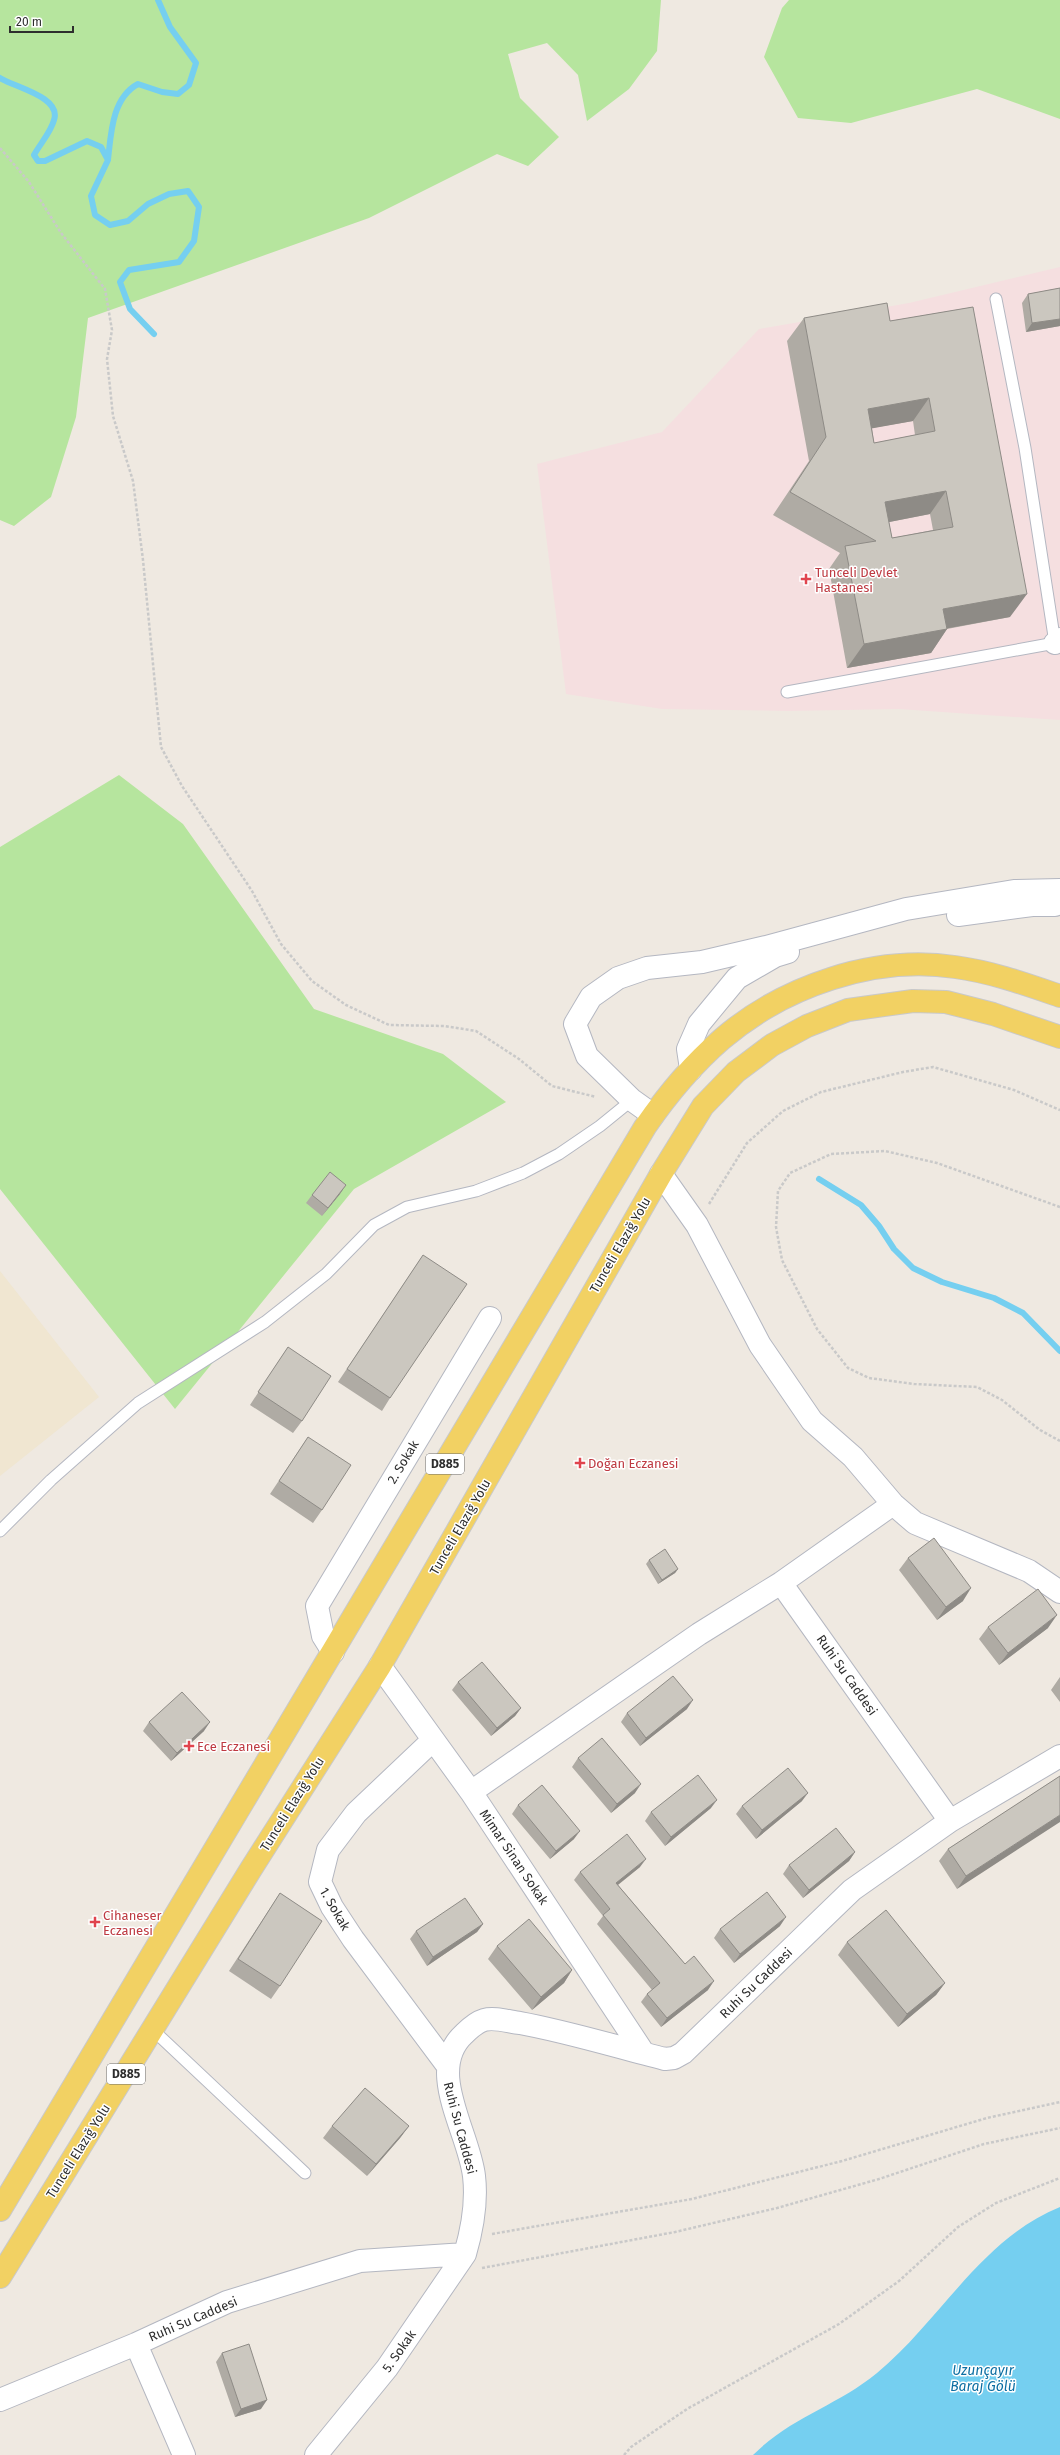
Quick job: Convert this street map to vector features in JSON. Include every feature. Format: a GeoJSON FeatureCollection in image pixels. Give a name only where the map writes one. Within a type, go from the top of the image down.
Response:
{"type":"FeatureCollection","features":[{"type":"Feature","properties":{"kind":"main road","name":"D885"},"geometry":{"type":"LineString","coordinates":[[0,2210],[653,1115],[691,1069],[723,1038],[757,1014],[795,993],[824,982],[871,969],[913,964],[954,967],[1003,976],[1060,996]]}},
{"type":"Feature","properties":{"kind":"main road","name":"Tunceli Elazığ Yolu"},"geometry":{"type":"LineString","coordinates":[[0,2277],[154,2030],[251,1869],[380,1666],[661,1174],[702,1106],[736,1072],[772,1046],[807,1026],[848,1010],[913,1001],[946,1002],[993,1014],[1060,1037]]}},
{"type":"Feature","properties":{"kind":"street"},"geometry":{"type":"LineString","coordinates":[[653,1115],[632,1100],[587,1056],[575,1024],[591,997],[618,978],[647,968],[702,962],[766,947],[906,909],[1014,891],[1060,890]]}},
{"type":"Feature","properties":{"kind":"street"},"geometry":{"type":"LineString","coordinates":[[691,1069],[688,1049],[699,1024],[737,978],[776,956],[849,936],[939,917],[1032,905],[1060,904]]}},
{"type":"Feature","properties":{"kind":"street"},"geometry":{"type":"LineString","coordinates":[[661,1174],[696,1225],[760,1345],[812,1421],[853,1457],[893,1504],[915,1523],[1029,1571],[1060,1592]]}},
{"type":"Feature","properties":{"kind":"street","name":"2. Sokak"},"geometry":{"type":"LineString","coordinates":[[333,1652],[324,1636],[317,1606],[490,1318]]}},
{"type":"Feature","properties":{"kind":"street"},"geometry":{"type":"LineString","coordinates":[[471,1792],[698,1634],[782,1583],[893,1504]]}},
{"type":"Feature","properties":{"kind":"street","name":"Ruhi Su Caddesi"},"geometry":{"type":"LineString","coordinates":[[0,2400],[136,2344],[227,2302],[360,2261],[467,2246],[474,2177],[469,2150],[446,2078],[447,2065],[453,2048],[460,2037],[484,2020],[504,2021],[548,2028],[665,2059],[674,2058],[683,2053],[852,1890],[950,1821],[782,1583]]}},
{"type":"Feature","properties":{"kind":"street","name":"Mimar Sinan Sokak"},"geometry":{"type":"LineString","coordinates":[[380,1666],[471,1792],[643,2052]]}},
{"type":"Feature","properties":{"kind":"street","name":"1. Sokak"},"geometry":{"type":"LineString","coordinates":[[433,1740],[356,1813],[328,1850],[320,1882],[332,1908],[353,1939],[447,2065]]}},
{"type":"Feature","properties":{"kind":"street"},"geometry":{"type":"LineString","coordinates":[[950,1821],[1060,1756]]}},
{"type":"Feature","properties":{"kind":"street","name":"5. Sokak"},"geometry":{"type":"LineString","coordinates":[[316,2455],[387,2368],[452,2273],[467,2246]]}},
{"type":"Feature","properties":{"kind":"street"},"geometry":{"type":"LineString","coordinates":[[136,2344],[184,2455]]}},
{"type":"Feature","properties":{"kind":"lane"},"geometry":{"type":"LineString","coordinates":[[788,692],[1058,641],[1025,448],[996,299]]}},
{"type":"Feature","properties":{"kind":"lane"},"geometry":{"type":"LineString","coordinates":[[0,1531],[51,1480],[138,1403],[265,1322],[326,1274],[374,1225],[407,1207],[476,1191],[523,1173],[559,1154],[600,1126],[632,1100]]}},
{"type":"Feature","properties":{"kind":"lane"},"geometry":{"type":"LineString","coordinates":[[154,2030],[305,2173]]}},
{"type":"Feature","properties":{"kind":"path"},"geometry":{"type":"LineString","coordinates":[[0,148],[29,182],[61,233],[105,288],[112,330],[107,359],[113,416],[133,481],[143,560],[161,747],[182,786],[252,891],[281,944],[312,981],[346,1005],[389,1025],[444,1026],[476,1031],[519,1059],[552,1086],[585,1095],[632,1100]]}},
{"type":"Feature","properties":{"kind":"path"},"geometry":{"type":"LineString","coordinates":[[696,1225],[726,1174],[747,1143],[783,1111],[821,1092],[903,1072],[933,1067],[1014,1090],[1060,1110]]}},
{"type":"Feature","properties":{"kind":"path"},"geometry":{"type":"LineString","coordinates":[[1060,1207],[937,1163],[885,1152],[831,1154],[790,1173],[778,1192],[776,1227],[782,1260],[817,1329],[848,1368],[869,1378],[914,1384],[977,1387],[1002,1400],[1040,1430],[1060,1441]]}},
{"type":"Feature","properties":{"kind":"path"},"geometry":{"type":"LineString","coordinates":[[467,2246],[692,2200],[842,2161],[987,2118],[1060,2102]]}},
{"type":"Feature","properties":{"kind":"path"},"geometry":{"type":"LineString","coordinates":[[452,2273],[675,2232],[777,2208],[879,2179],[984,2144],[1060,2128]]}},
{"type":"Feature","properties":{"kind":"path"},"geometry":{"type":"LineString","coordinates":[[624,2455],[631,2447],[688,2410],[839,2324],[899,2281],[958,2227],[996,2203],[1060,2178]]}},
{"type":"Feature","properties":{"kind":"shaded area","name":"Tunceli Devlet Hastanesi"},"geometry":{"type":"Polygon","coordinates":[[[1060,267],[1060,720],[899,709],[788,711],[662,709],[566,694],[537,464],[662,432],[759,329],[909,303],[1060,267]]]}},
{"type":"Feature","properties":{"kind":"shaded area"},"geometry":{"type":"Polygon","coordinates":[[[0,1271],[99,1397],[0,1476],[0,1271]]]}},
{"type":"Feature","properties":{"kind":"green space"},"geometry":{"type":"Polygon","coordinates":[[[0,0],[661,0],[657,51],[629,89],[587,121],[578,75],[547,43],[508,54],[520,98],[559,137],[528,166],[497,154],[369,218],[88,318],[76,417],[51,497],[14,526],[0,520],[0,0]]]}},
{"type":"Feature","properties":{"kind":"green space"},"geometry":{"type":"Polygon","coordinates":[[[789,0],[1060,0],[1060,119],[977,89],[851,123],[798,118],[764,57],[782,8],[789,0]]]}},
{"type":"Feature","properties":{"kind":"green space"},"geometry":{"type":"Polygon","coordinates":[[[119,775],[183,824],[314,1009],[443,1054],[506,1102],[354,1189],[175,1409],[0,1189],[0,847],[119,775]]]}},
{"type":"Feature","properties":{"kind":"water","name":"Uzunçayır Baraj Gölü"},"geometry":{"type":"Polygon","coordinates":[[[1060,2207],[1060,2455],[753,2455],[768,2442],[798,2421],[846,2394],[877,2373],[921,2330],[962,2282],[1007,2239],[1032,2221],[1060,2207]]]}},
{"type":"Feature","properties":{"kind":"building"},"geometry":{"type":"Polygon","coordinates":[[[1060,288],[1060,319],[1032,323],[1028,294],[1060,288]]]}},
{"type":"Feature","properties":{"kind":"building"},"geometry":{"type":"Polygon","coordinates":[[[887,303],[890,321],[973,307],[1027,594],[943,609],[947,629],[864,644],[845,546],[876,541],[790,492],[826,437],[804,318],[887,303]],[[929,398],[868,409],[874,443],[935,431],[929,398]],[[946,491],[885,502],[892,538],[953,527],[946,491]]]}},
{"type":"Feature","properties":{"kind":"building"},"geometry":{"type":"Polygon","coordinates":[[[330,1172],[346,1185],[328,1208],[312,1195],[330,1172]]]}},
{"type":"Feature","properties":{"kind":"building"},"geometry":{"type":"Polygon","coordinates":[[[423,1255],[467,1284],[390,1398],[347,1369],[423,1255]]]}},
{"type":"Feature","properties":{"kind":"building"},"geometry":{"type":"Polygon","coordinates":[[[288,1347],[331,1376],[302,1421],[258,1392],[288,1347]]]}},
{"type":"Feature","properties":{"kind":"building"},"geometry":{"type":"Polygon","coordinates":[[[308,1437],[351,1465],[322,1510],[279,1481],[308,1437]]]}},
{"type":"Feature","properties":{"kind":"building"},"geometry":{"type":"Polygon","coordinates":[[[934,1538],[971,1588],[946,1607],[908,1558],[934,1538]]]}},
{"type":"Feature","properties":{"kind":"building"},"geometry":{"type":"Polygon","coordinates":[[[665,1549],[678,1569],[662,1580],[649,1560],[665,1549]]]}},
{"type":"Feature","properties":{"kind":"building"},"geometry":{"type":"Polygon","coordinates":[[[1038,1589],[1057,1615],[1008,1653],[988,1627],[1038,1589]]]}},
{"type":"Feature","properties":{"kind":"building"},"geometry":{"type":"Polygon","coordinates":[[[482,1662],[521,1708],[497,1728],[458,1682],[482,1662]]]}},
{"type":"Feature","properties":{"kind":"building"},"geometry":{"type":"Polygon","coordinates":[[[673,1676],[693,1700],[646,1738],[627,1713],[673,1676]]]}},
{"type":"Feature","properties":{"kind":"building"},"geometry":{"type":"Polygon","coordinates":[[[182,1692],[210,1722],[177,1753],[149,1722],[182,1692]]]}},
{"type":"Feature","properties":{"kind":"building"},"geometry":{"type":"Polygon","coordinates":[[[602,1738],[641,1784],[617,1804],[578,1758],[602,1738]]]}},
{"type":"Feature","properties":{"kind":"building"},"geometry":{"type":"Polygon","coordinates":[[[788,1768],[808,1793],[762,1830],[742,1806],[788,1768]]]}},
{"type":"Feature","properties":{"kind":"building"},"geometry":{"type":"Polygon","coordinates":[[[698,1775],[717,1800],[671,1837],[651,1812],[698,1775]]]}},
{"type":"Feature","properties":{"kind":"building"},"geometry":{"type":"Polygon","coordinates":[[[1060,1776],[1060,1815],[966,1876],[948,1849],[1060,1776]]]}},
{"type":"Feature","properties":{"kind":"building"},"geometry":{"type":"Polygon","coordinates":[[[542,1785],[580,1831],[556,1851],[518,1805],[542,1785]]]}},
{"type":"Feature","properties":{"kind":"building"},"geometry":{"type":"Polygon","coordinates":[[[836,1828],[855,1852],[809,1890],[789,1865],[836,1828]]]}},
{"type":"Feature","properties":{"kind":"building"},"geometry":{"type":"Polygon","coordinates":[[[627,1834],[646,1859],[616,1883],[685,1964],[694,1956],[714,1981],[667,2018],[647,1994],[660,1983],[603,1915],[610,1909],[580,1872],[627,1834]]]}},
{"type":"Feature","properties":{"kind":"building"},"geometry":{"type":"Polygon","coordinates":[[[767,1892],[786,1917],[740,1954],[720,1929],[767,1892]]]}},
{"type":"Feature","properties":{"kind":"building"},"geometry":{"type":"Polygon","coordinates":[[[280,1893],[322,1921],[280,1986],[238,1959],[280,1893]]]}},
{"type":"Feature","properties":{"kind":"building"},"geometry":{"type":"Polygon","coordinates":[[[465,1898],[483,1924],[433,1957],[416,1931],[465,1898]]]}},
{"type":"Feature","properties":{"kind":"building"},"geometry":{"type":"Polygon","coordinates":[[[886,1910],[945,1983],[907,2014],[847,1942],[886,1910]]]}},
{"type":"Feature","properties":{"kind":"building"},"geometry":{"type":"Polygon","coordinates":[[[529,1919],[572,1970],[541,1997],[497,1946],[529,1919]]]}},
{"type":"Feature","properties":{"kind":"building"},"geometry":{"type":"Polygon","coordinates":[[[365,2088],[409,2126],[376,2164],[332,2126],[365,2088]]]}},
{"type":"Feature","properties":{"kind":"building"},"geometry":{"type":"Polygon","coordinates":[[[249,2344],[267,2400],[241,2409],[222,2353],[249,2344]]]}},
{"type":"Feature","properties":{"kind":"waterway"},"geometry":{"type":"LineString","coordinates":[[108,160],[114,117],[118,107],[129,90],[138,84],[162,92],[178,94],[189,85],[196,63],[170,27],[158,0]]}},
{"type":"Feature","properties":{"kind":"waterway"},"geometry":{"type":"LineString","coordinates":[[0,78],[44,99],[51,105],[55,112],[54,120],[50,129],[34,155],[38,161],[45,161],[87,141],[101,147],[108,160],[91,196],[95,215],[110,225],[128,221],[148,204],[169,194],[188,191],[199,207],[194,241],[179,262],[129,270],[120,282],[130,309],[154,334]]}},
{"type":"Feature","properties":{"kind":"waterway"},"geometry":{"type":"LineString","coordinates":[[819,1179],[861,1205],[879,1226],[894,1249],[913,1268],[942,1282],[994,1298],[1023,1313],[1060,1351]]}},
{"type":"Feature","properties":{"kind":"place","name":"Tunceli Devlet Hastanesi"},"geometry":{"type":"Point","coordinates":[806,579]}},
{"type":"Feature","properties":{"kind":"place","name":"Doğan Eczanesi"},"geometry":{"type":"Point","coordinates":[580,1463]}},
{"type":"Feature","properties":{"kind":"place","name":"Ece Eczanesi"},"geometry":{"type":"Point","coordinates":[189,1746]}},
{"type":"Feature","properties":{"kind":"place","name":"Cihaneser Eczanesi"},"geometry":{"type":"Point","coordinates":[95,1922]}}]}
